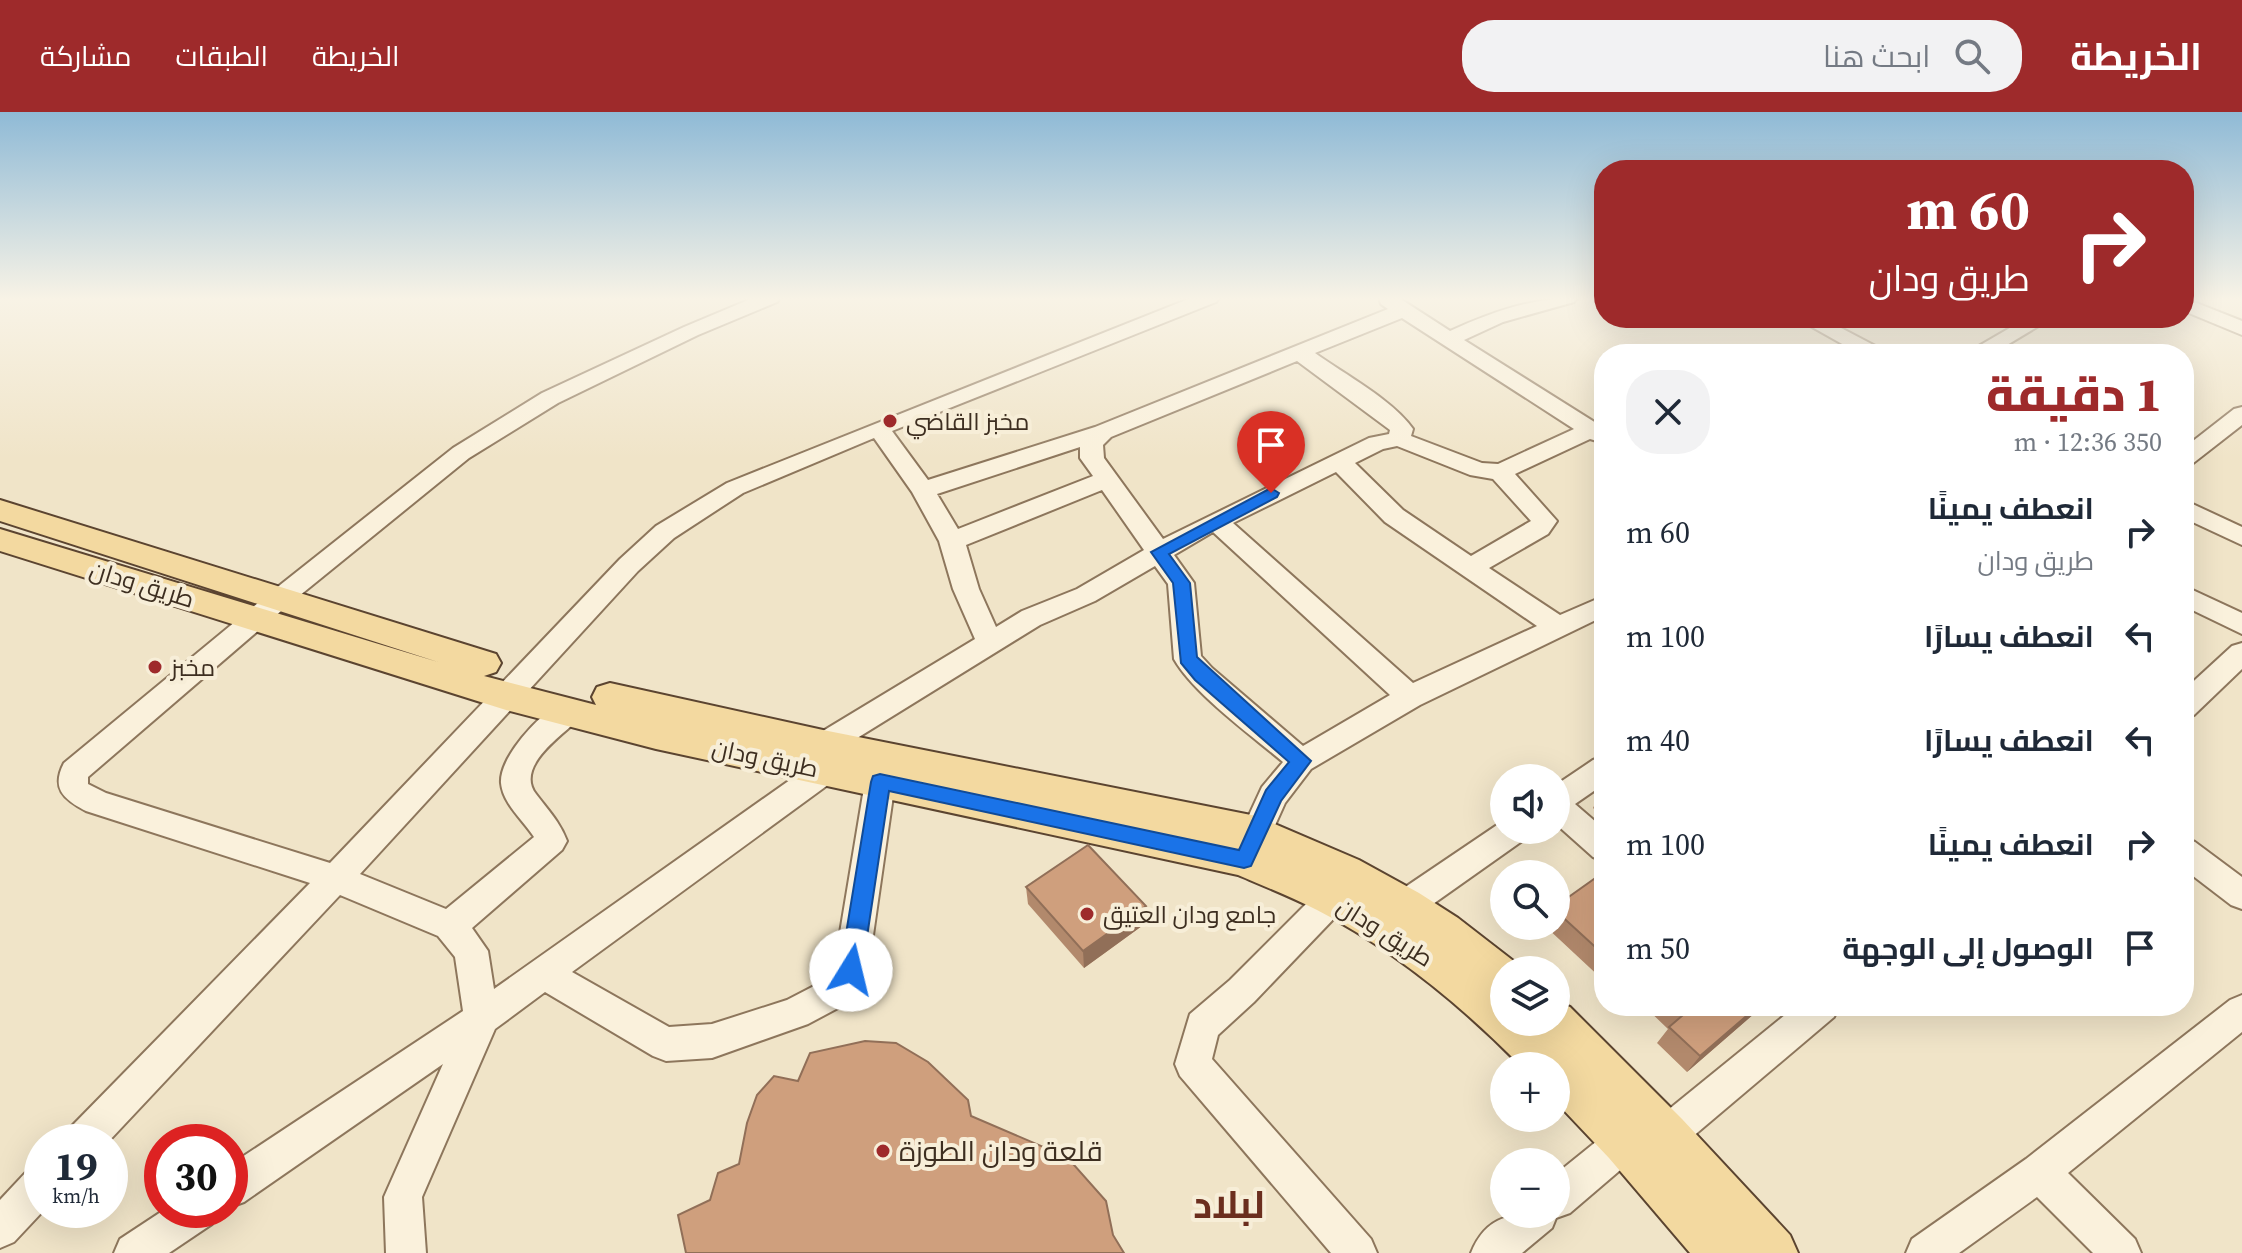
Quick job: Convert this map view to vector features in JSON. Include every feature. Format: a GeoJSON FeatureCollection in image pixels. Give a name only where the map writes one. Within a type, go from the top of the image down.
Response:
{"type":"FeatureCollection","features":[{"type":"Feature","properties":{"kind":"main road","name":"طريق ودان"},"geometry":{"type":"LineString","coordinates":[[0,510],[268,609]]}},
{"type":"Feature","properties":{"kind":"main road","name":"طريق ودان"},"geometry":{"type":"LineString","coordinates":[[0,540],[268,609],[516,686],[676,714],[824,758],[880,782],[1250,846],[1425,954],[1490,1007]]}},
{"type":"Feature","properties":{"kind":"main road","name":"طريق ودان"},"geometry":{"type":"LineString","coordinates":[[516,686],[568,712],[824,758],[1250,846],[1344,872],[1443,931],[1490,969]]}},
{"type":"Feature","properties":{"kind":"main road","name":"طريق ودان"},"geometry":{"type":"LineString","coordinates":[[1523,1036],[1539,1052]]}},
{"type":"Feature","properties":{"kind":"main road","name":"طريق ودان"},"geometry":{"type":"LineString","coordinates":[[1565,1036],[1645,1138],[1723,1253]]}},
{"type":"Feature","properties":{"kind":"main road","name":"طريق ودان"},"geometry":{"type":"LineString","coordinates":[[1570,1079],[1645,1138],[1772,1253]]}},
{"type":"Feature","properties":{"kind":"street"},"geometry":{"type":"LineString","coordinates":[[406,1253],[403,1197],[482,1018],[471,951],[450,926],[335,878],[97,802],[75,791],[72,780],[82,764],[461,453],[550,398],[648,351]]}},
{"type":"Feature","properties":{"kind":"street"},"geometry":{"type":"LineString","coordinates":[[99,1124],[629,565],[665,532],[735,488],[1073,351]]}},
{"type":"Feature","properties":{"kind":"street"},"geometry":{"type":"LineString","coordinates":[[1471,351],[1594,432]]}},
{"type":"Feature","properties":{"kind":"street"},"geometry":{"type":"LineString","coordinates":[[923,490],[1103,432],[1299,352],[1385,414],[1402,429],[1399,439]]}},
{"type":"Feature","properties":{"kind":"street"},"geometry":{"type":"LineString","coordinates":[[2194,452],[2238,422]]}},
{"type":"Feature","properties":{"kind":"street"},"geometry":{"type":"LineString","coordinates":[[878,428],[923,490],[952,541],[966,589],[989,641]]}},
{"type":"Feature","properties":{"kind":"street"},"geometry":{"type":"LineString","coordinates":[[1103,432],[1091,443],[1092,458],[1181,583],[1188,659],[1202,675],[1301,761]]}},
{"type":"Feature","properties":{"kind":"street"},"geometry":{"type":"LineString","coordinates":[[248,1176],[544,974],[824,758],[989,641],[1031,618],[1086,595],[1216,521],[1377,443],[1399,439],[1478,470],[1500,472],[1594,435]]}},
{"type":"Feature","properties":{"kind":"street"},"geometry":{"type":"LineString","coordinates":[[1339,461],[1394,516],[1558,627]]}},
{"type":"Feature","properties":{"kind":"street"},"geometry":{"type":"LineString","coordinates":[[1470,568],[1539,528],[1545,521],[1500,472]]}},
{"type":"Feature","properties":{"kind":"street"},"geometry":{"type":"LineString","coordinates":[[952,541],[1107,479]]}},
{"type":"Feature","properties":{"kind":"street"},"geometry":{"type":"LineString","coordinates":[[2194,513],[2242,537]]}},
{"type":"Feature","properties":{"kind":"street"},"geometry":{"type":"LineString","coordinates":[[1216,521],[1410,697]]}},
{"type":"Feature","properties":{"kind":"street"},"geometry":{"type":"LineString","coordinates":[[2194,600],[2242,624]]}},
{"type":"Feature","properties":{"kind":"street"},"geometry":{"type":"LineString","coordinates":[[1250,846],[1273,796],[1301,761],[1410,697],[1594,610]]}},
{"type":"Feature","properties":{"kind":"street"},"geometry":{"type":"LineString","coordinates":[[2194,698],[2242,653]]}},
{"type":"Feature","properties":{"kind":"street"},"geometry":{"type":"LineString","coordinates":[[450,926],[551,841],[547,828],[514,784],[516,766],[568,712]]}},
{"type":"Feature","properties":{"kind":"street"},"geometry":{"type":"LineString","coordinates":[[1570,793],[1594,775]]}},
{"type":"Feature","properties":{"kind":"street"},"geometry":{"type":"LineString","coordinates":[[544,974],[666,1044],[712,1041],[796,1013],[826,997],[851,970],[880,782]]}},
{"type":"Feature","properties":{"kind":"street"},"geometry":{"type":"LineString","coordinates":[[1570,816],[1594,839]]}},
{"type":"Feature","properties":{"kind":"street"},"geometry":{"type":"LineString","coordinates":[[1404,906],[1494,844]]}},
{"type":"Feature","properties":{"kind":"street"},"geometry":{"type":"LineString","coordinates":[[2194,859],[2242,895]]}},
{"type":"Feature","properties":{"kind":"street"},"geometry":{"type":"LineString","coordinates":[[1333,898],[1242,991],[1202,1026],[1193,1064],[1357,1253]]}},
{"type":"Feature","properties":{"kind":"street"},"geometry":{"type":"LineString","coordinates":[[1926,1253],[2039,1172],[2242,1011]]}},
{"type":"Feature","properties":{"kind":"street"},"geometry":{"type":"LineString","coordinates":[[1570,1189],[1645,1138],[1797,1016]]}},
{"type":"Feature","properties":{"kind":"street"},"geometry":{"type":"LineString","coordinates":[[2039,1172],[2121,1253]]}},
{"type":"Feature","properties":{"kind":"street"},"geometry":{"type":"LineString","coordinates":[[0,1228],[24,1203]]}},
{"type":"Feature","properties":{"kind":"street"},"geometry":{"type":"LineString","coordinates":[[134,1253],[171,1228]]}},
{"type":"Feature","properties":{"kind":"street"},"geometry":{"type":"LineString","coordinates":[[1491,1253],[1521,1228]]}},
{"type":"Feature","properties":{"kind":"building","name":"جامع ودان العتيق"},"geometry":{"type":"Polygon","coordinates":[[[1088,845],[1146,906],[1083,951],[1026,887],[1088,845]]]}},
{"type":"Feature","properties":{"kind":"building"},"geometry":{"type":"Polygon","coordinates":[[[1594,879],[1594,946],[1570,924],[1570,896],[1594,879]]]}},
{"type":"Feature","properties":{"kind":"building"},"geometry":{"type":"Polygon","coordinates":[[[1682,1016],[1746,1016],[1700,1056],[1669,1027],[1682,1016]]]}},
{"type":"Feature","properties":{"kind":"building","name":"قلعة ودان الطوزة"},"geometry":{"type":"Polygon","coordinates":[[[865,1041],[896,1043],[928,1062],[968,1100],[971,1116],[1067,1157],[1106,1201],[1113,1235],[1124,1253],[686,1253],[678,1215],[710,1200],[718,1173],[739,1164],[747,1123],[757,1095],[774,1076],[798,1081],[810,1053],[865,1041]]]}},
{"type":"Feature","properties":{"kind":"place","name":"مخبز القاضي"},"geometry":{"type":"Point","coordinates":[890,421]}},
{"type":"Feature","properties":{"kind":"place","name":"مخبز"},"geometry":{"type":"Point","coordinates":[155,667]}},
{"type":"Feature","properties":{"kind":"place","name":"جامع ودان العتيق"},"geometry":{"type":"Point","coordinates":[1087,914]}},
{"type":"Feature","properties":{"kind":"place","name":"قلعة ودان الطوزة"},"geometry":{"type":"Point","coordinates":[883,1151]}},
{"type":"Feature","properties":{"kind":"district","name":"لبلاد"},"geometry":{"type":"Point","coordinates":[1229,1205]}},
{"type":"Feature","properties":{"kind":"route"},"geometry":{"type":"LineString","coordinates":[[851,970],[880,782],[1244,859],[1273,796],[1301,761],[1202,675],[1188,659],[1181,583],[1159,552],[1271,493]]}}]}
